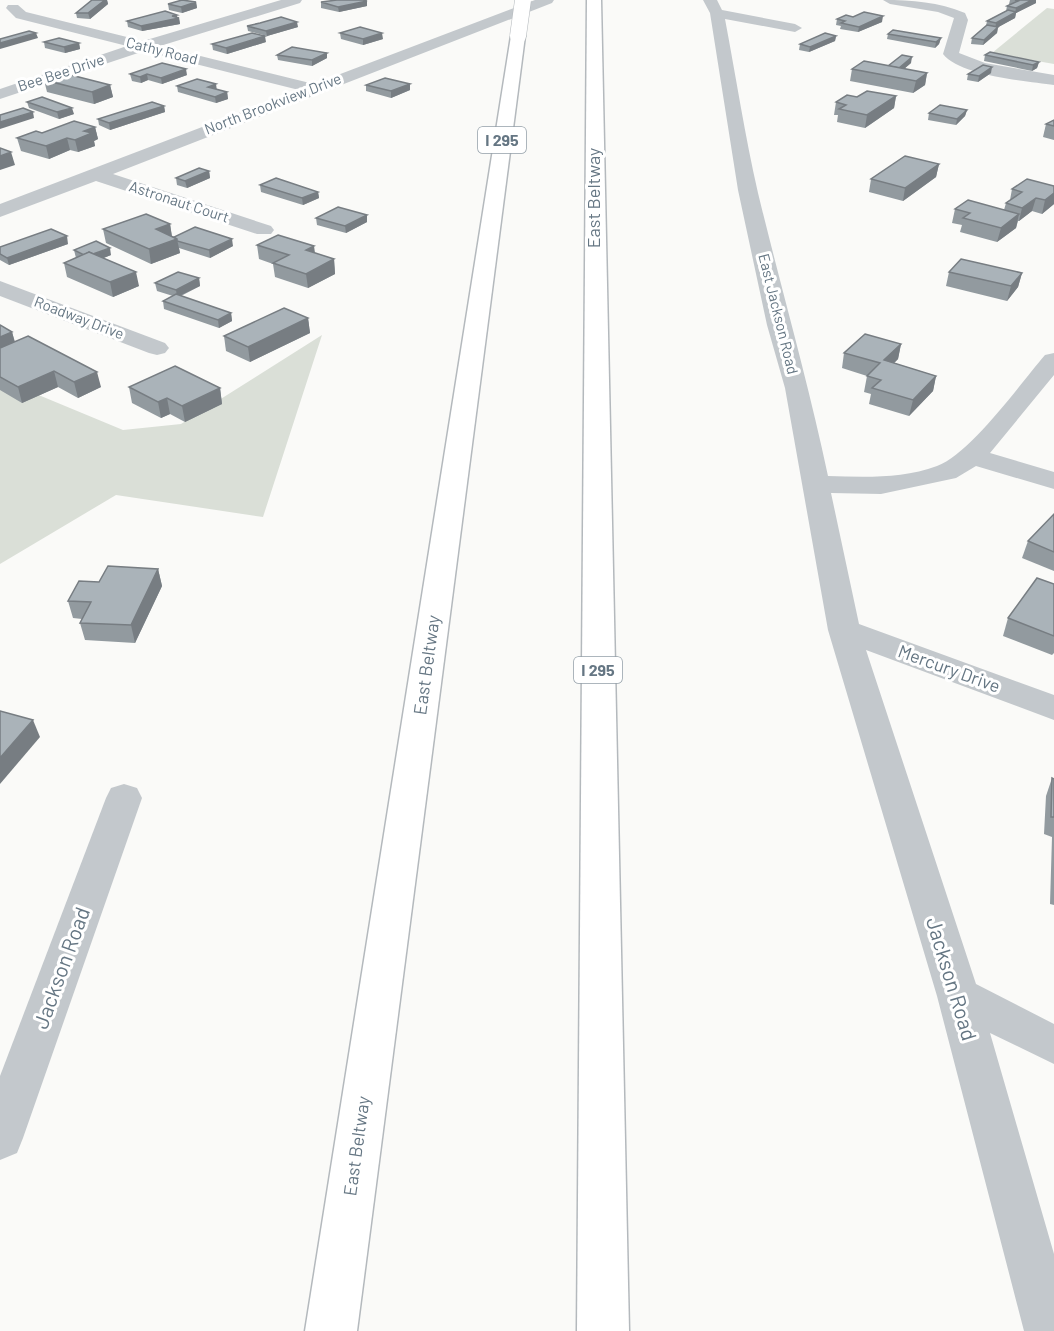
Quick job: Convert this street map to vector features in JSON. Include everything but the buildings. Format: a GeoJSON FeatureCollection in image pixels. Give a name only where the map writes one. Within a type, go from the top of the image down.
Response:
{"type":"FeatureCollection","features":[{"type":"Feature","properties":{"kind":"highway","name":"East Beltway"},"geometry":{"type":"LineString","coordinates":[[331,1331],[524,0]]}},
{"type":"Feature","properties":{"kind":"highway","name":"East Beltway"},"geometry":{"type":"LineString","coordinates":[[594,4],[603,1331]]}},
{"type":"Feature","properties":{"kind":"street","name":"Bee Bee Drive"},"geometry":{"type":"LineString","coordinates":[[0,94],[143,46],[295,0]]}},
{"type":"Feature","properties":{"kind":"street","name":"North Brookview Drive"},"geometry":{"type":"LineString","coordinates":[[0,211],[547,0]]}},
{"type":"Feature","properties":{"kind":"street"},"geometry":{"type":"LineString","coordinates":[[890,0],[955,12],[960,16],[961,20],[951,54],[954,59],[1054,80]]}},
{"type":"Feature","properties":{"kind":"street"},"geometry":{"type":"LineString","coordinates":[[7,10],[29,2]]}},
{"type":"Feature","properties":{"kind":"street"},"geometry":{"type":"LineString","coordinates":[[714,6],[795,28]]}},
{"type":"Feature","properties":{"kind":"street","name":"East Jackson Road"},"geometry":{"type":"LineString","coordinates":[[714,6],[748,190],[797,388],[844,630]]}},
{"type":"Feature","properties":{"kind":"street","name":"Cathy Road"},"geometry":{"type":"LineString","coordinates":[[7,10],[314,88]]}},
{"type":"Feature","properties":{"kind":"street","name":"Astronaut Court"},"geometry":{"type":"LineString","coordinates":[[94,174],[264,230]]}},
{"type":"Feature","properties":{"kind":"street","name":"Roadway Drive"},"geometry":{"type":"LineString","coordinates":[[0,288],[157,348]]}},
{"type":"Feature","properties":{"kind":"street"},"geometry":{"type":"LineString","coordinates":[[816,484],[882,486],[946,472],[973,456],[1054,360]]}},
{"type":"Feature","properties":{"kind":"street"},"geometry":{"type":"LineString","coordinates":[[973,456],[1054,481]]}},
{"type":"Feature","properties":{"kind":"street","name":"Mercury Drive"},"geometry":{"type":"LineString","coordinates":[[844,630],[1054,708]]}},
{"type":"Feature","properties":{"kind":"street","name":"Jackson Road"},"geometry":{"type":"LineString","coordinates":[[844,630],[958,996],[1050,1331]]}},
{"type":"Feature","properties":{"kind":"street","name":"Jackson Road"},"geometry":{"type":"LineString","coordinates":[[0,1138],[124,798]]}},
{"type":"Feature","properties":{"kind":"street"},"geometry":{"type":"LineString","coordinates":[[958,996],[1054,1045]]}},
{"type":"Feature","properties":{"kind":"shaded area"},"geometry":{"type":"Polygon","coordinates":[[[1047,8],[1054,9],[1054,64],[992,53],[1047,8]]]}},
{"type":"Feature","properties":{"kind":"shaded area"},"geometry":{"type":"Polygon","coordinates":[[[322,335],[263,517],[116,495],[0,564],[0,379],[123,430],[181,424],[322,335]]]}}]}
